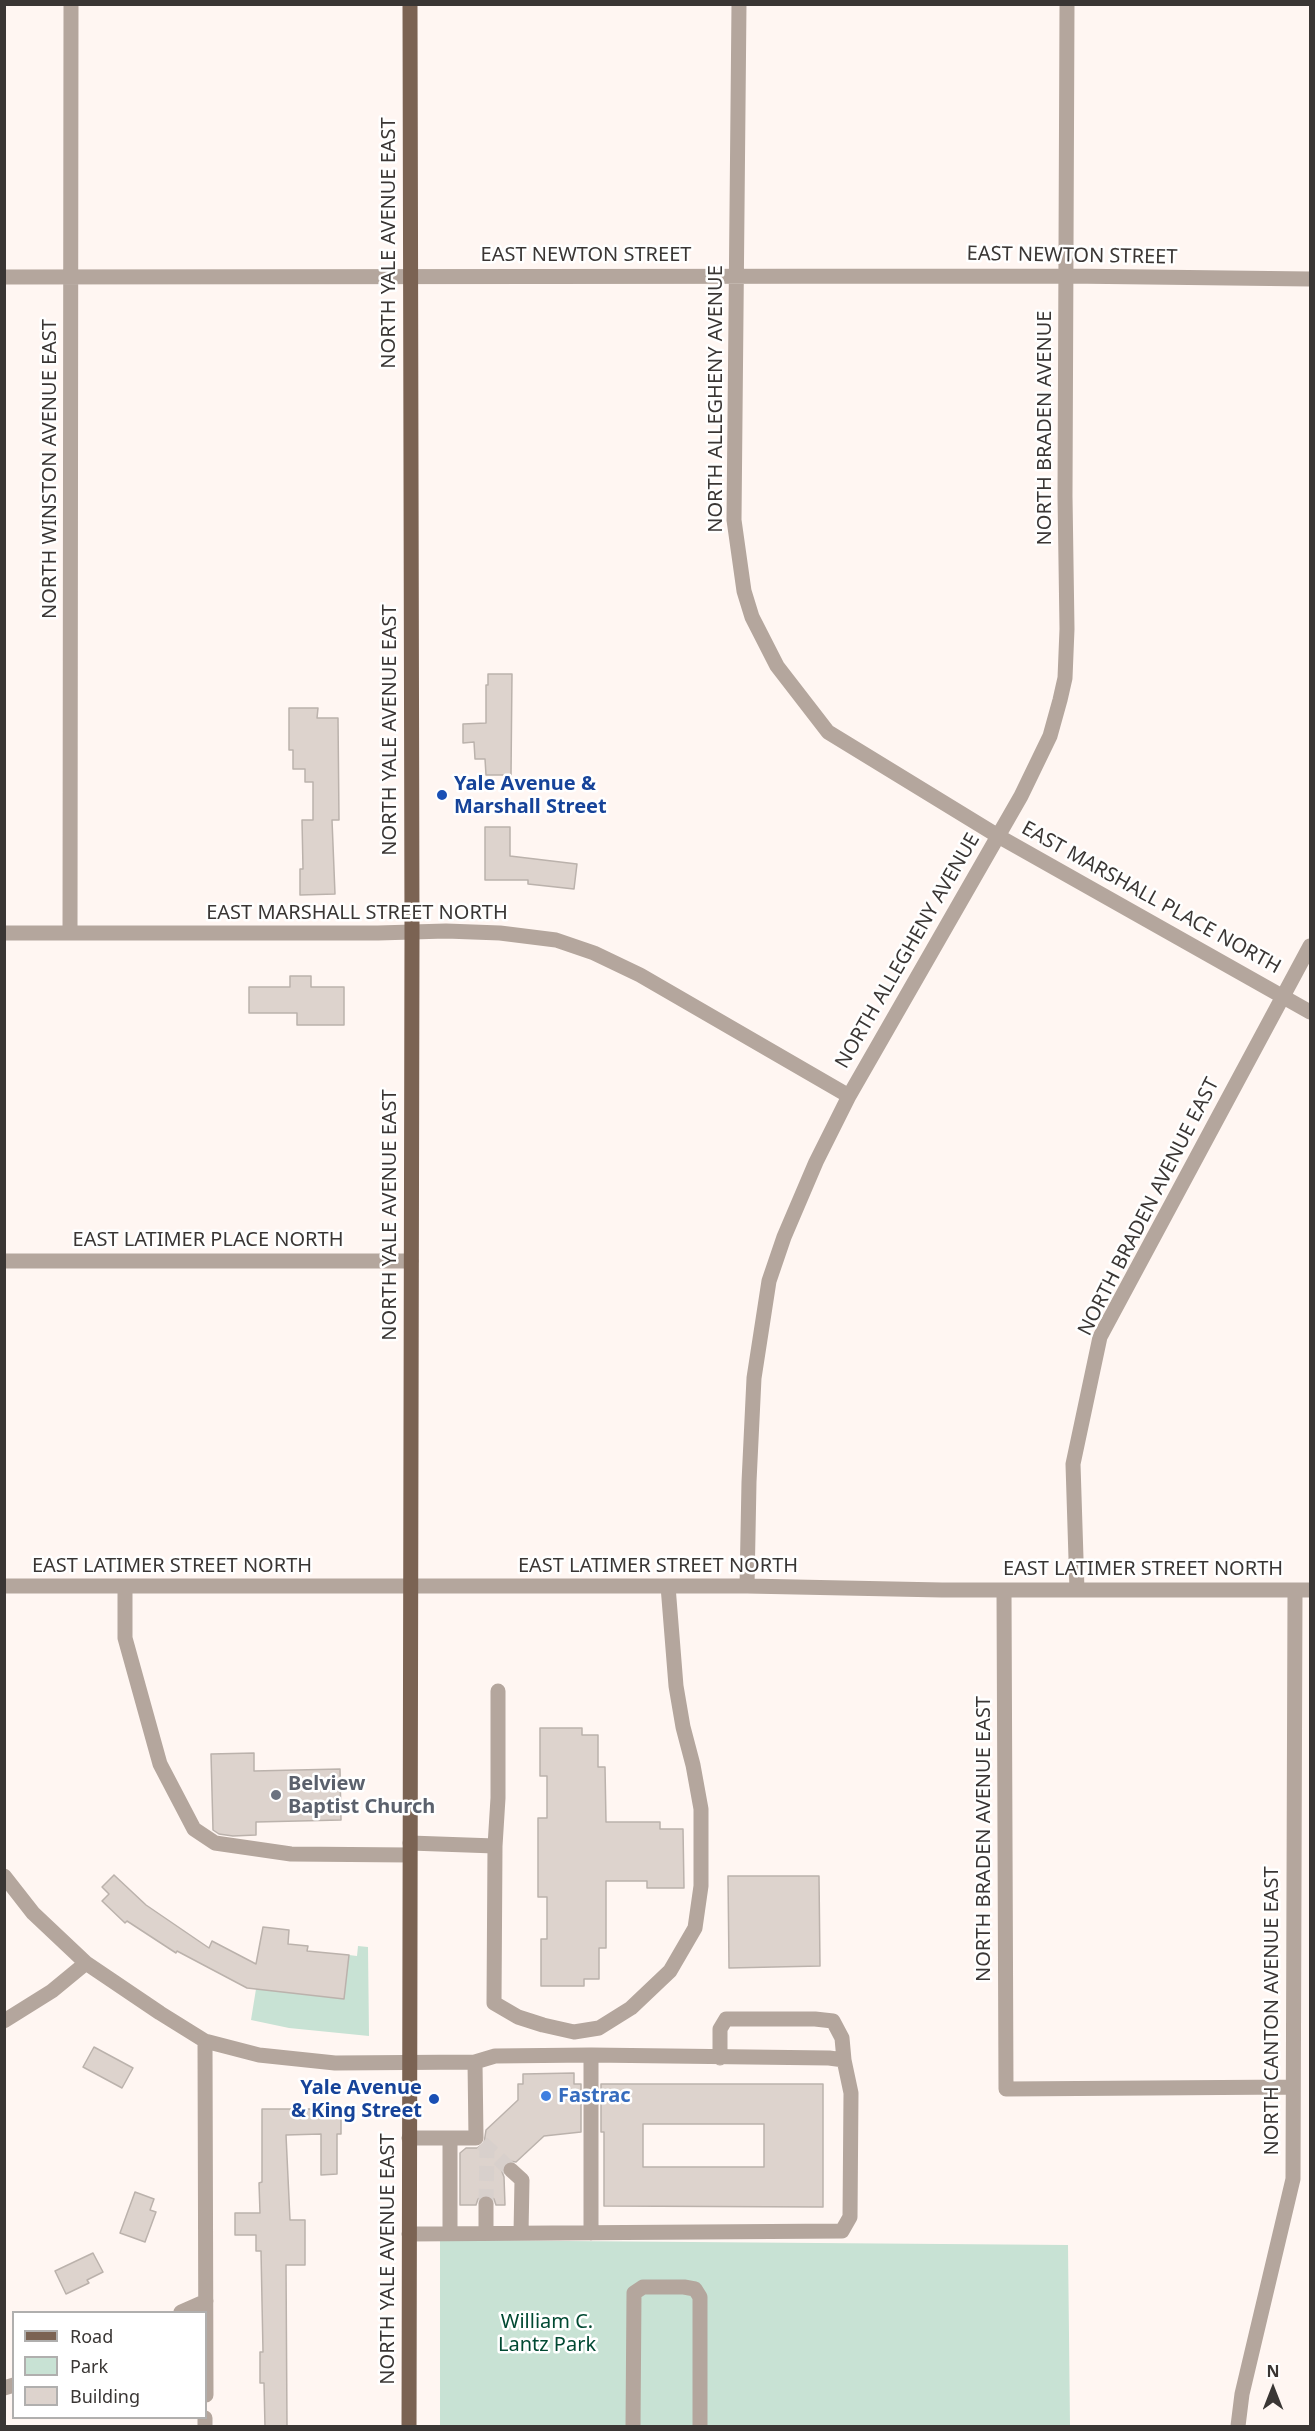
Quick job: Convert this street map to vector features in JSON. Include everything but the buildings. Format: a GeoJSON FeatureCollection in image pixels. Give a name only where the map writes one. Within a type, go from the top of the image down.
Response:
{"type":"FeatureCollection","features":[{"type":"Feature","properties":{"kind":"main road","name":"NORTH YALE AVENUE EAST"},"geometry":{"type":"LineString","coordinates":[[409,2427],[412,932],[410,4]]}},
{"type":"Feature","properties":{"kind":"street","name":"NORTH WINSTON AVENUE EAST"},"geometry":{"type":"LineString","coordinates":[[70,933],[71,4]]}},
{"type":"Feature","properties":{"kind":"street","name":"NORTH ALLEGHENY AVENUE"},"geometry":{"type":"LineString","coordinates":[[739,4],[734,520],[744,591],[752,617],[777,666],[828,732],[998,837],[849,1096],[816,1162],[784,1236],[770,1281],[754,1378],[747,1586]]}},
{"type":"Feature","properties":{"kind":"street","name":"NORTH BRADEN AVENUE"},"geometry":{"type":"LineString","coordinates":[[998,837],[1050,736],[1065,678],[1067,629],[1065,496],[1067,4]]}},
{"type":"Feature","properties":{"kind":"street","name":"EAST NEWTON STREET"},"geometry":{"type":"LineString","coordinates":[[4,277],[1067,276],[1311,279]]}},
{"type":"Feature","properties":{"kind":"street","name":"EAST MARSHALL PLACE NORTH"},"geometry":{"type":"LineString","coordinates":[[998,837],[1283,995]]}},
{"type":"Feature","properties":{"kind":"street","name":"EAST MARSHALL STREET NORTH"},"geometry":{"type":"LineString","coordinates":[[4,933],[446,930],[500,933],[556,940],[594,953],[640,975],[849,1096]]}},
{"type":"Feature","properties":{"kind":"street"},"geometry":{"type":"LineString","coordinates":[[1311,946],[1283,995],[1311,1012]]}},
{"type":"Feature","properties":{"kind":"street","name":"NORTH BRADEN AVENUE EAST"},"geometry":{"type":"LineString","coordinates":[[1077,1590],[1073,1464],[1100,1337],[1283,995]]}},
{"type":"Feature","properties":{"kind":"street","name":"EAST LATIMER PLACE NORTH"},"geometry":{"type":"LineString","coordinates":[[4,1261],[411,1262]]}},
{"type":"Feature","properties":{"kind":"street","name":"EAST LATIMER STREET NORTH"},"geometry":{"type":"LineString","coordinates":[[4,1586],[747,1586],[1004,1590],[1303,1590]]}},
{"type":"Feature","properties":{"kind":"street"},"geometry":{"type":"LineString","coordinates":[[498,1691],[494,2003],[518,2018],[543,2025],[574,2032],[599,2028],[631,2008],[670,1971],[695,1928],[700,1886],[700,1809],[676,1686],[668,1586]]}},
{"type":"Feature","properties":{"kind":"street"},"geometry":{"type":"LineString","coordinates":[[125,1587],[125,1638],[160,1764],[194,1829],[215,1844],[291,1854],[495,1846]]}},
{"type":"Feature","properties":{"kind":"street","name":"NORTH BRADEN AVENUE EAST"},"geometry":{"type":"LineString","coordinates":[[1004,1590],[1006,2089],[1293,2087]]}},
{"type":"Feature","properties":{"kind":"street","name":"NORTH CANTON AVENUE EAST"},"geometry":{"type":"LineString","coordinates":[[1239,2427],[1242,2394],[1293,2180],[1303,1590]]}},
{"type":"Feature","properties":{"kind":"street"},"geometry":{"type":"LineString","coordinates":[[4,1876],[33,1913],[86,1963],[205,2041],[270,2056],[335,2063],[475,2062],[495,2056],[591,2055],[844,2060]]}},
{"type":"Feature","properties":{"kind":"street"},"geometry":{"type":"LineString","coordinates":[[4,2021],[52,1991],[86,1963]]}},
{"type":"Feature","properties":{"kind":"street"},"geometry":{"type":"LineString","coordinates":[[409,2234],[842,2231],[850,2217],[851,2093],[842,2038],[833,2021],[726,2019],[720,2029],[720,2058]]}},
{"type":"Feature","properties":{"kind":"street"},"geometry":{"type":"LineString","coordinates":[[205,2041],[206,2311]]}},
{"type":"Feature","properties":{"kind":"street"},"geometry":{"type":"LineString","coordinates":[[591,2055],[591,2233]]}},
{"type":"Feature","properties":{"kind":"street"},"geometry":{"type":"LineString","coordinates":[[409,2138],[476,2138],[475,2062]]}},
{"type":"Feature","properties":{"kind":"street"},"geometry":{"type":"LineString","coordinates":[[450,2138],[450,2233]]}},
{"type":"Feature","properties":{"kind":"street"},"geometry":{"type":"LineString","coordinates":[[511,2170],[522,2180],[521,2233]]}},
{"type":"Feature","properties":{"kind":"street"},"geometry":{"type":"LineString","coordinates":[[486,2204],[486,2233]]}},
{"type":"Feature","properties":{"kind":"street"},"geometry":{"type":"LineString","coordinates":[[633,2427],[634,2293],[643,2287],[684,2287],[695,2289],[700,2297],[700,2427]]}},
{"type":"Feature","properties":{"kind":"street"},"geometry":{"type":"LineString","coordinates":[[185,2311],[206,2301]]}},
{"type":"Feature","properties":{"kind":"green space"},"geometry":{"type":"Polygon","coordinates":[[[358,1946],[368,1947],[369,2036],[289,2028],[251,2020],[256,1989],[349,1955],[357,1956],[358,1946]]]}},
{"type":"Feature","properties":{"kind":"green space","name":"William C. Lantz Park"},"geometry":{"type":"Polygon","coordinates":[[[440,2240],[1068,2245],[1070,2426],[440,2426],[440,2240]]]}},
{"type":"Feature","properties":{"kind":"tunnel"},"geometry":{"type":"LineString","coordinates":[[482,2143],[511,2170]]}},
{"type":"Feature","properties":{"kind":"tunnel"},"geometry":{"type":"LineString","coordinates":[[486,2204],[487,2148]]}},
{"type":"Feature","properties":{"kind":"place","name":"Yale Avenue & Marshall Street"},"geometry":{"type":"Point","coordinates":[442,795]}},
{"type":"Feature","properties":{"kind":"place","name":"Belview Baptist Church"},"geometry":{"type":"Point","coordinates":[276,1795]}},
{"type":"Feature","properties":{"kind":"place","name":"Fastrac"},"geometry":{"type":"Point","coordinates":[546,2096]}},
{"type":"Feature","properties":{"kind":"place","name":"Yale Avenue & King Street"},"geometry":{"type":"Point","coordinates":[434,2099]}}]}
